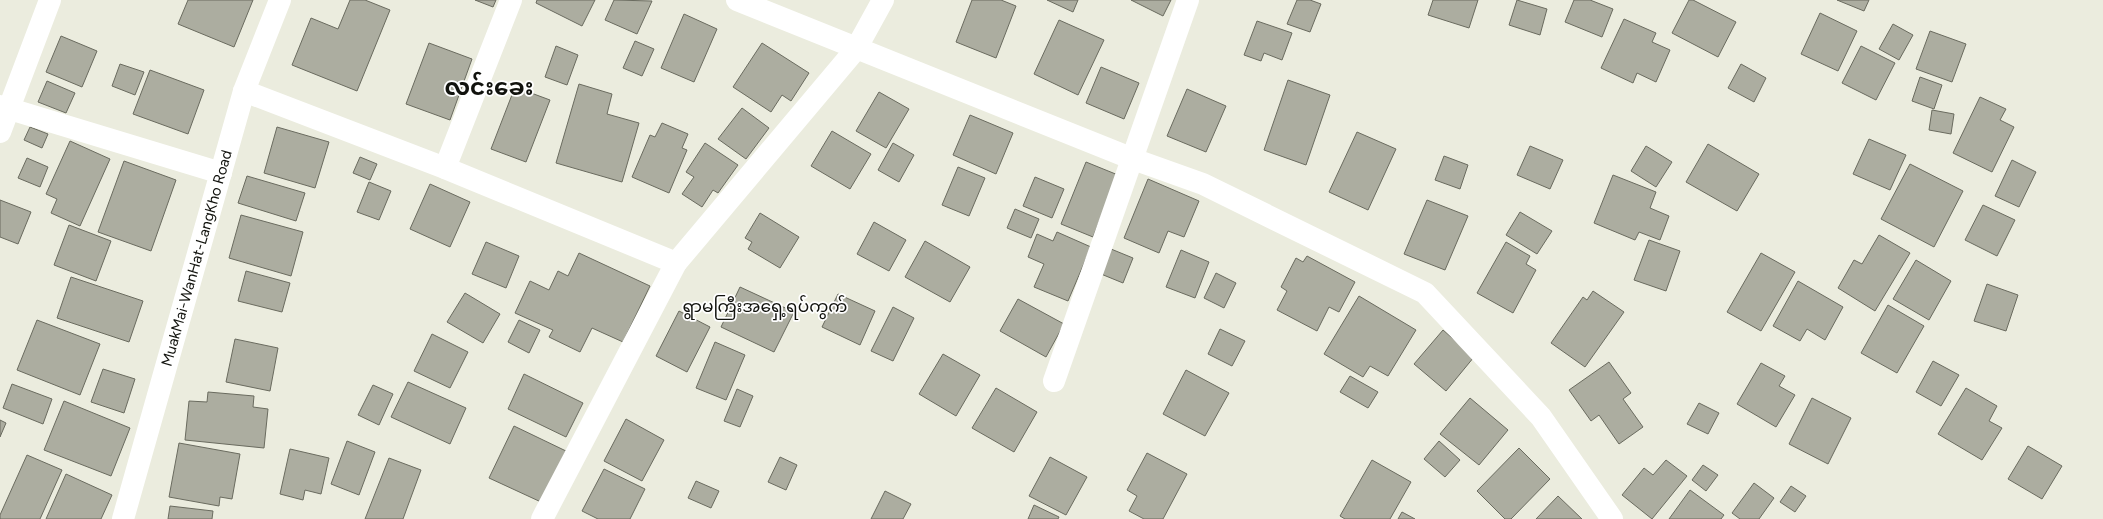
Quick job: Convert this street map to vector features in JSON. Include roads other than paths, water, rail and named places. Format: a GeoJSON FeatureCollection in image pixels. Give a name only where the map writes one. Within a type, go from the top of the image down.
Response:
{"type":"FeatureCollection","features":[{"type":"Feature","properties":{"kind":"street"},"geometry":{"type":"LineString","coordinates":[[0,132],[4,108],[50,0]]}},
{"type":"Feature","properties":{"kind":"street","name":"MuakMai-WanHat-LangKho Road"},"geometry":{"type":"LineString","coordinates":[[123,519],[244,91],[280,0]]}},
{"type":"Feature","properties":{"kind":"street"},"geometry":{"type":"LineString","coordinates":[[446,168],[511,0]]}},
{"type":"Feature","properties":{"kind":"street"},"geometry":{"type":"LineString","coordinates":[[737,0],[1132,159],[1203,184],[1425,293],[1541,417],[1612,519]]}},
{"type":"Feature","properties":{"kind":"street"},"geometry":{"type":"LineString","coordinates":[[542,519],[676,263],[856,49],[883,0]]}},
{"type":"Feature","properties":{"kind":"street"},"geometry":{"type":"LineString","coordinates":[[1054,381],[1188,0]]}},
{"type":"Feature","properties":{"kind":"street"},"geometry":{"type":"LineString","coordinates":[[244,91],[446,168],[676,263]]}},
{"type":"Feature","properties":{"kind":"street"},"geometry":{"type":"LineString","coordinates":[[4,108],[221,173]]}},
{"type":"Feature","properties":{"kind":"district","name":"လင်းခေး"},"geometry":{"type":"Point","coordinates":[489,87]}},
{"type":"Feature","properties":{"kind":"district","name":"ရွာမကြီးအရှေ့ရပ်ကွက်"},"geometry":{"type":"Point","coordinates":[765,306]}}]}
